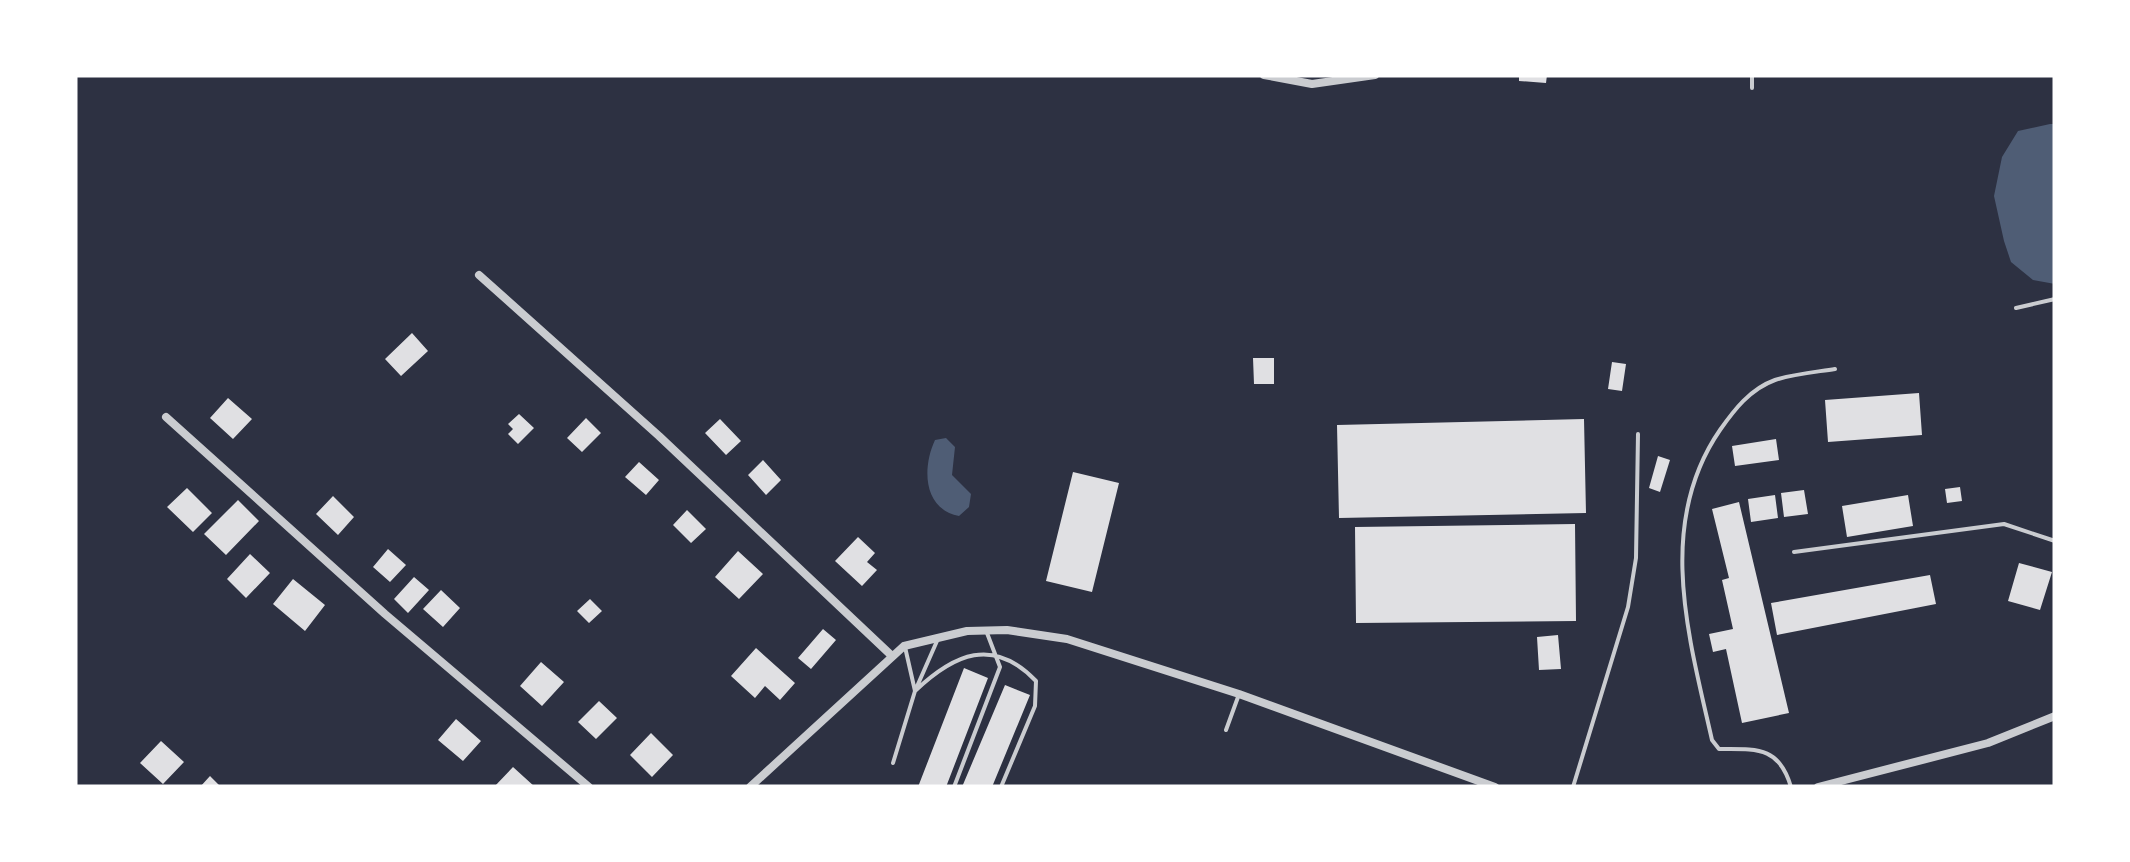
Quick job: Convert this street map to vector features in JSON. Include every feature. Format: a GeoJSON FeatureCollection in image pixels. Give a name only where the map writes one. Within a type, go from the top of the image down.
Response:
{"type":"FeatureCollection","features":[{"type":"Feature","properties":{"kind":"street"},"geometry":{"type":"LineString","coordinates":[[1264,75],[1312,84],[1375,75]]}},
{"type":"Feature","properties":{"kind":"street"},"geometry":{"type":"LineString","coordinates":[[479,274],[659,436],[892,656]]}},
{"type":"Feature","properties":{"kind":"street"},"geometry":{"type":"LineString","coordinates":[[166,417],[384,614],[590,787]]}},
{"type":"Feature","properties":{"kind":"street"},"geometry":{"type":"LineString","coordinates":[[750,787],[904,646],[986,630],[1067,639],[1239,694],[1495,787]]}},
{"type":"Feature","properties":{"kind":"street"},"geometry":{"type":"LineString","coordinates":[[1818,787],[1988,742],[2055,716]]}},
{"type":"Feature","properties":{"kind":"lane"},"geometry":{"type":"LineString","coordinates":[[1752,75],[1752,88]]}},
{"type":"Feature","properties":{"kind":"lane"},"geometry":{"type":"LineString","coordinates":[[2016,308],[2055,300]]}},
{"type":"Feature","properties":{"kind":"lane"},"geometry":{"type":"LineString","coordinates":[[1791,787],[1785,766],[1766,751],[1719,748],[1712,740],[1688,633],[1680,571],[1690,498],[1703,455],[1738,404],[1773,380],[1835,369]]}},
{"type":"Feature","properties":{"kind":"lane"},"geometry":{"type":"LineString","coordinates":[[1573,787],[1628,607],[1636,558],[1638,434]]}},
{"type":"Feature","properties":{"kind":"lane"},"geometry":{"type":"LineString","coordinates":[[1794,552],[2004,524],[2055,541]]}},
{"type":"Feature","properties":{"kind":"lane"},"geometry":{"type":"LineString","coordinates":[[954,787],[1000,666],[986,630]]}},
{"type":"Feature","properties":{"kind":"lane"},"geometry":{"type":"LineString","coordinates":[[892,763],[915,691],[940,636]]}},
{"type":"Feature","properties":{"kind":"lane"},"geometry":{"type":"LineString","coordinates":[[904,646],[915,691]]}},
{"type":"Feature","properties":{"kind":"lane"},"geometry":{"type":"LineString","coordinates":[[915,691],[940,666],[982,654],[997,655],[1026,670],[1038,689],[1035,706],[1002,787]]}},
{"type":"Feature","properties":{"kind":"lane"},"geometry":{"type":"LineString","coordinates":[[1226,730],[1239,694]]}},
{"type":"Feature","properties":{"kind":"water"},"geometry":{"type":"Polygon","coordinates":[[[2055,124],[2055,284],[2033,280],[2011,262],[1994,196],[2002,157],[2018,131],[2055,124]]]}},
{"type":"Feature","properties":{"kind":"water"},"geometry":{"type":"Polygon","coordinates":[[[946,438],[955,447],[952,475],[971,494],[969,507],[959,516],[938,505],[927,475],[935,440],[946,438]]]}},
{"type":"Feature","properties":{"kind":"building"},"geometry":{"type":"Polygon","coordinates":[[[1519,75],[1547,75],[1546,83],[1519,81],[1519,75]]]}},
{"type":"Feature","properties":{"kind":"building"},"geometry":{"type":"Polygon","coordinates":[[[412,333],[428,351],[401,376],[385,359],[412,333]]]}},
{"type":"Feature","properties":{"kind":"building"},"geometry":{"type":"Polygon","coordinates":[[[1253,358],[1274,358],[1274,384],[1254,384],[1253,358]]]}},
{"type":"Feature","properties":{"kind":"building"},"geometry":{"type":"Polygon","coordinates":[[[1612,362],[1626,364],[1622,391],[1608,389],[1612,362]]]}},
{"type":"Feature","properties":{"kind":"building"},"geometry":{"type":"Polygon","coordinates":[[[1919,393],[1922,435],[1828,442],[1825,400],[1919,393]]]}},
{"type":"Feature","properties":{"kind":"building"},"geometry":{"type":"Polygon","coordinates":[[[228,398],[252,419],[233,439],[210,418],[228,398]]]}},
{"type":"Feature","properties":{"kind":"building"},"geometry":{"type":"Polygon","coordinates":[[[519,414],[534,428],[518,444],[508,434],[513,429],[508,424],[519,414]]]}},
{"type":"Feature","properties":{"kind":"building"},"geometry":{"type":"Polygon","coordinates":[[[586,418],[601,433],[582,452],[567,438],[586,418]]]}},
{"type":"Feature","properties":{"kind":"building"},"geometry":{"type":"Polygon","coordinates":[[[720,419],[741,441],[726,455],[705,433],[720,419]]]}},
{"type":"Feature","properties":{"kind":"building"},"geometry":{"type":"Polygon","coordinates":[[[1584,419],[1586,513],[1339,518],[1337,425],[1584,419]]]}},
{"type":"Feature","properties":{"kind":"building"},"geometry":{"type":"Polygon","coordinates":[[[1776,439],[1779,460],[1735,466],[1732,446],[1776,439]]]}},
{"type":"Feature","properties":{"kind":"building"},"geometry":{"type":"Polygon","coordinates":[[[1658,456],[1670,460],[1660,492],[1649,488],[1658,456]]]}},
{"type":"Feature","properties":{"kind":"building"},"geometry":{"type":"Polygon","coordinates":[[[763,460],[781,480],[766,495],[748,475],[763,460]]]}},
{"type":"Feature","properties":{"kind":"building"},"geometry":{"type":"Polygon","coordinates":[[[639,462],[659,480],[646,495],[625,477],[639,462]]]}},
{"type":"Feature","properties":{"kind":"building"},"geometry":{"type":"Polygon","coordinates":[[[1073,472],[1119,483],[1092,592],[1046,581],[1073,472]]]}},
{"type":"Feature","properties":{"kind":"building"},"geometry":{"type":"Polygon","coordinates":[[[1960,487],[1962,501],[1947,503],[1945,489],[1960,487]]]}},
{"type":"Feature","properties":{"kind":"building"},"geometry":{"type":"Polygon","coordinates":[[[187,488],[212,513],[193,532],[167,507],[187,488]]]}},
{"type":"Feature","properties":{"kind":"building"},"geometry":{"type":"Polygon","coordinates":[[[1804,490],[1808,514],[1784,517],[1781,493],[1804,490]]]}},
{"type":"Feature","properties":{"kind":"building"},"geometry":{"type":"Polygon","coordinates":[[[1775,495],[1778,518],[1751,522],[1748,499],[1775,495]]]}},
{"type":"Feature","properties":{"kind":"building"},"geometry":{"type":"Polygon","coordinates":[[[1908,495],[1913,526],[1847,537],[1842,506],[1908,495]]]}},
{"type":"Feature","properties":{"kind":"building"},"geometry":{"type":"Polygon","coordinates":[[[333,496],[354,517],[338,535],[316,514],[333,496]]]}},
{"type":"Feature","properties":{"kind":"building"},"geometry":{"type":"Polygon","coordinates":[[[238,500],[259,521],[226,555],[204,534],[238,500]]]}},
{"type":"Feature","properties":{"kind":"building"},"geometry":{"type":"Polygon","coordinates":[[[1739,502],[1789,713],[1742,723],[1726,649],[1713,652],[1709,634],[1733,629],[1722,580],[1729,578],[1712,509],[1739,502]]]}},
{"type":"Feature","properties":{"kind":"building"},"geometry":{"type":"Polygon","coordinates":[[[687,510],[706,529],[691,543],[673,525],[687,510]]]}},
{"type":"Feature","properties":{"kind":"building"},"geometry":{"type":"Polygon","coordinates":[[[1575,524],[1576,621],[1356,623],[1355,527],[1575,524]]]}},
{"type":"Feature","properties":{"kind":"building"},"geometry":{"type":"Polygon","coordinates":[[[858,537],[875,553],[867,562],[877,570],[862,586],[835,561],[858,537]]]}},
{"type":"Feature","properties":{"kind":"building"},"geometry":{"type":"Polygon","coordinates":[[[388,549],[406,565],[390,582],[373,567],[388,549]]]}},
{"type":"Feature","properties":{"kind":"building"},"geometry":{"type":"Polygon","coordinates":[[[738,551],[763,574],[739,599],[715,577],[738,551]]]}},
{"type":"Feature","properties":{"kind":"building"},"geometry":{"type":"Polygon","coordinates":[[[250,554],[270,573],[246,598],[227,579],[250,554]]]}},
{"type":"Feature","properties":{"kind":"building"},"geometry":{"type":"Polygon","coordinates":[[[2019,563],[2052,572],[2040,610],[2008,601],[2019,563]]]}},
{"type":"Feature","properties":{"kind":"building"},"geometry":{"type":"Polygon","coordinates":[[[1930,575],[1936,604],[1777,635],[1771,603],[1930,575]]]}},
{"type":"Feature","properties":{"kind":"building"},"geometry":{"type":"Polygon","coordinates":[[[414,577],[429,590],[408,613],[394,599],[414,577]]]}},
{"type":"Feature","properties":{"kind":"building"},"geometry":{"type":"Polygon","coordinates":[[[293,579],[325,605],[305,631],[273,604],[293,579]]]}},
{"type":"Feature","properties":{"kind":"building"},"geometry":{"type":"Polygon","coordinates":[[[441,590],[460,608],[443,627],[423,609],[441,590]]]}},
{"type":"Feature","properties":{"kind":"building"},"geometry":{"type":"Polygon","coordinates":[[[590,599],[602,611],[589,623],[577,611],[590,599]]]}},
{"type":"Feature","properties":{"kind":"building"},"geometry":{"type":"Polygon","coordinates":[[[823,629],[836,640],[811,669],[798,658],[823,629]]]}},
{"type":"Feature","properties":{"kind":"building"},"geometry":{"type":"Polygon","coordinates":[[[1558,635],[1561,669],[1539,670],[1537,637],[1558,635]]]}},
{"type":"Feature","properties":{"kind":"building"},"geometry":{"type":"Polygon","coordinates":[[[756,648],[795,683],[780,700],[765,686],[755,698],[731,676],[756,648]]]}},
{"type":"Feature","properties":{"kind":"building"},"geometry":{"type":"Polygon","coordinates":[[[541,662],[564,682],[542,706],[520,686],[541,662]]]}},
{"type":"Feature","properties":{"kind":"building"},"geometry":{"type":"Polygon","coordinates":[[[964,668],[988,678],[946,787],[918,787],[964,668]]]}},
{"type":"Feature","properties":{"kind":"building"},"geometry":{"type":"Polygon","coordinates":[[[1005,685],[1030,695],[992,787],[962,787],[1005,685]]]}},
{"type":"Feature","properties":{"kind":"building"},"geometry":{"type":"Polygon","coordinates":[[[599,701],[617,718],[596,739],[578,722],[599,701]]]}},
{"type":"Feature","properties":{"kind":"building"},"geometry":{"type":"Polygon","coordinates":[[[456,719],[481,741],[463,761],[438,740],[456,719]]]}},
{"type":"Feature","properties":{"kind":"building"},"geometry":{"type":"Polygon","coordinates":[[[651,733],[673,755],[652,777],[630,755],[651,733]]]}},
{"type":"Feature","properties":{"kind":"building"},"geometry":{"type":"Polygon","coordinates":[[[161,741],[184,762],[163,784],[140,763],[161,741]]]}},
{"type":"Feature","properties":{"kind":"building"},"geometry":{"type":"Polygon","coordinates":[[[513,767],[535,787],[494,787],[513,767]]]}},
{"type":"Feature","properties":{"kind":"building"},"geometry":{"type":"Polygon","coordinates":[[[210,776],[221,787],[200,787],[210,776]]]}}]}
